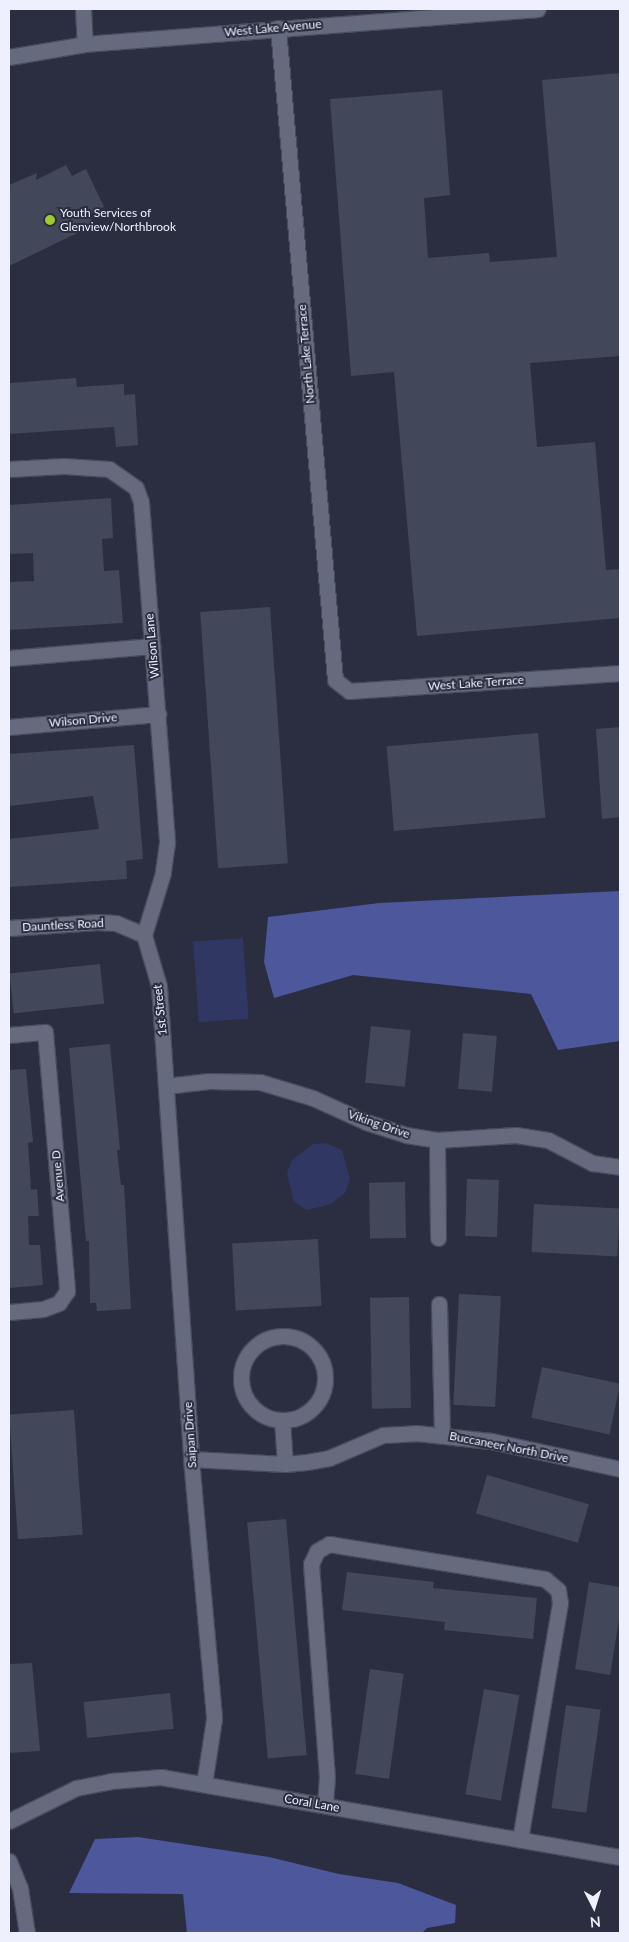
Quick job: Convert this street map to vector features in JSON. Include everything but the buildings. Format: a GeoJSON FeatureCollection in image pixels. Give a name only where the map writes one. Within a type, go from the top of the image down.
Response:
{"type":"FeatureCollection","features":[{"type":"Feature","properties":{"kind":"street"},"geometry":{"type":"LineString","coordinates":[[83,9],[85,44]]}},
{"type":"Feature","properties":{"kind":"street","name":"West Lake Avenue"},"geometry":{"type":"LineString","coordinates":[[9,57],[85,44],[538,9]]}},
{"type":"Feature","properties":{"kind":"street","name":"North Lake Terrace"},"geometry":{"type":"LineString","coordinates":[[278,28],[335,680]]}},
{"type":"Feature","properties":{"kind":"street","name":"Wilson Lane"},"geometry":{"type":"LineString","coordinates":[[9,469],[94,466],[125,478],[136,488],[141,502],[167,843],[163,873],[144,935]]}},
{"type":"Feature","properties":{"kind":"street"},"geometry":{"type":"LineString","coordinates":[[9,658],[152,646]]}},
{"type":"Feature","properties":{"kind":"street","name":"West Lake Terrace"},"geometry":{"type":"LineString","coordinates":[[335,680],[349,691],[620,673]]}},
{"type":"Feature","properties":{"kind":"street","name":"Wilson Drive"},"geometry":{"type":"LineString","coordinates":[[9,727],[158,714]]}},
{"type":"Feature","properties":{"kind":"street","name":"Dauntless Road"},"geometry":{"type":"LineString","coordinates":[[9,928],[97,922],[116,923],[144,935]]}},
{"type":"Feature","properties":{"kind":"street","name":"1st Street"},"geometry":{"type":"LineString","coordinates":[[144,935],[159,986],[166,1086]]}},
{"type":"Feature","properties":{"kind":"street","name":"Avenue D"},"geometry":{"type":"LineString","coordinates":[[9,1035],[46,1032],[67,1291],[58,1303],[43,1309],[9,1312]]}},
{"type":"Feature","properties":{"kind":"street","name":"Viking Drive"},"geometry":{"type":"LineString","coordinates":[[166,1086],[209,1081],[260,1082],[313,1098],[366,1122],[406,1135],[438,1140],[516,1135],[548,1140],[592,1163],[620,1168]]}},
{"type":"Feature","properties":{"kind":"street","name":"Saipan Drive"},"geometry":{"type":"LineString","coordinates":[[166,1086],[191,1459],[214,1720],[204,1784]]}},
{"type":"Feature","properties":{"kind":"street"},"geometry":{"type":"LineString","coordinates":[[438,1140],[438,1238]]}},
{"type":"Feature","properties":{"kind":"street"},"geometry":{"type":"LineString","coordinates":[[439,1304],[442,1435]]}},
{"type":"Feature","properties":{"kind":"street"},"geometry":{"type":"LineString","coordinates":[[281,1337],[297,1339],[311,1347],[321,1360],[325,1376],[323,1393],[314,1407],[300,1417],[282,1420],[268,1418],[254,1409],[245,1396],[241,1380],[244,1364],[252,1350],[265,1340],[281,1337]]}},
{"type":"Feature","properties":{"kind":"street"},"geometry":{"type":"LineString","coordinates":[[282,1420],[285,1464]]}},
{"type":"Feature","properties":{"kind":"street","name":"Buccaneer North Drive"},"geometry":{"type":"LineString","coordinates":[[191,1459],[285,1464],[329,1458],[384,1435],[442,1435],[491,1441],[620,1469]]}},
{"type":"Feature","properties":{"kind":"street"},"geometry":{"type":"LineString","coordinates":[[325,1805],[327,1777],[311,1564],[317,1551],[329,1544],[545,1579],[558,1590],[560,1603],[520,1840]]}},
{"type":"Feature","properties":{"kind":"street","name":"Coral Lane"},"geometry":{"type":"LineString","coordinates":[[9,1820],[66,1791],[99,1782],[161,1776],[620,1857]]}},
{"type":"Feature","properties":{"kind":"street"},"geometry":{"type":"LineString","coordinates":[[9,1861],[20,1888],[28,1933]]}},
{"type":"Feature","properties":{"kind":"shaded area"},"geometry":{"type":"Polygon","coordinates":[[[620,891],[620,1041],[558,1050],[531,994],[353,975],[274,998],[264,962],[268,917],[379,903],[620,891]]]}},
{"type":"Feature","properties":{"kind":"shaded area"},"geometry":{"type":"Polygon","coordinates":[[[243,938],[249,1019],[199,1022],[193,941],[243,938]]]}},
{"type":"Feature","properties":{"kind":"shaded area"},"geometry":{"type":"Polygon","coordinates":[[[326,1143],[342,1150],[350,1179],[345,1193],[331,1204],[307,1210],[294,1202],[287,1173],[292,1160],[313,1144],[326,1143]]]}},
{"type":"Feature","properties":{"kind":"shaded area"},"geometry":{"type":"Polygon","coordinates":[[[138,1837],[269,1857],[339,1874],[398,1883],[456,1905],[455,1923],[427,1928],[422,1933],[187,1933],[183,1894],[69,1893],[95,1839],[138,1837]]]}},
{"type":"Feature","properties":{"kind":"place","name":"Youth Services of Glenview/Northbrook"},"geometry":{"type":"Point","coordinates":[50,220]}}]}
